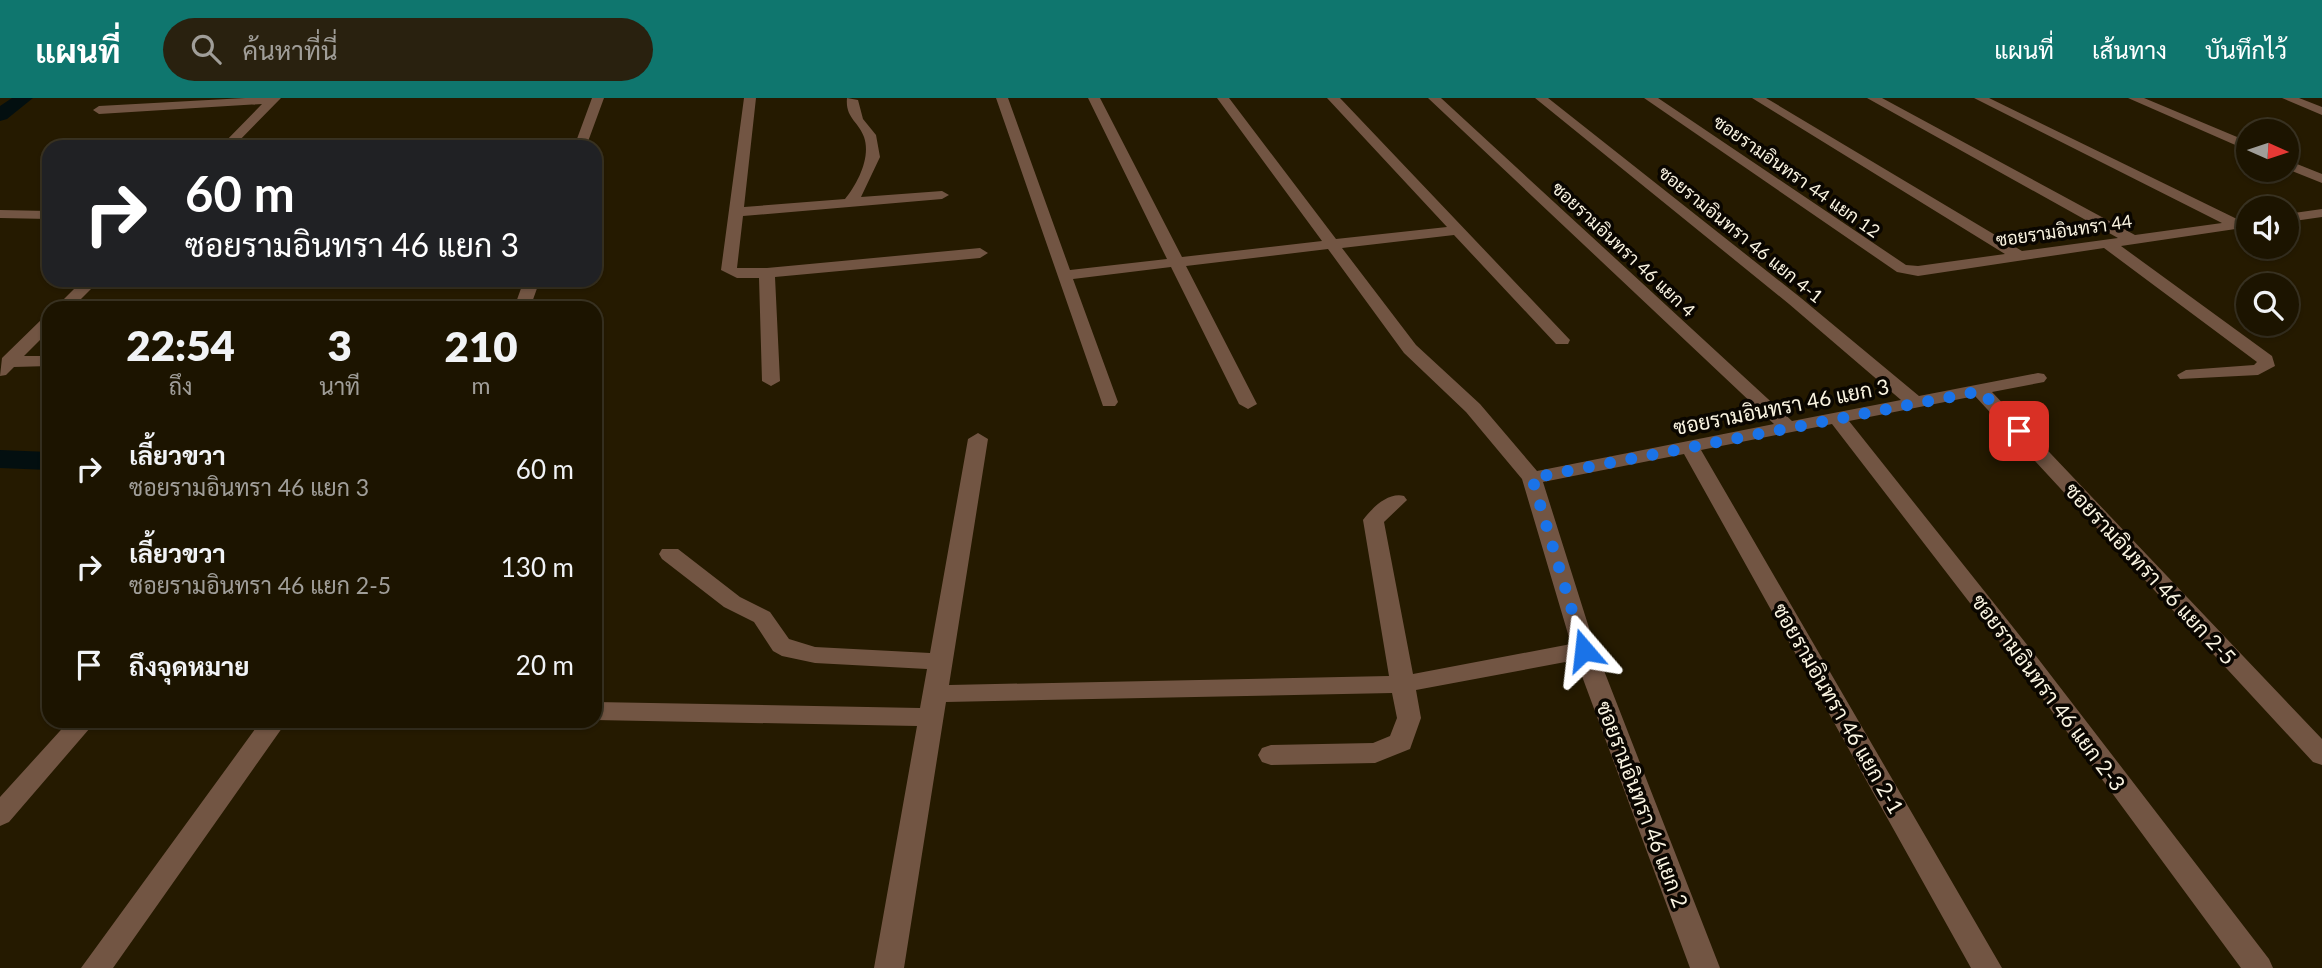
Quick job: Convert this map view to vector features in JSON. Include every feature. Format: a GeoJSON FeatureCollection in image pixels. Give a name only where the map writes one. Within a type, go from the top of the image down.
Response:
{"type":"FeatureCollection","features":[{"type":"Feature","properties":{"kind":"street"},"geometry":{"type":"LineString","coordinates":[[583,140],[598,98]]}},
{"type":"Feature","properties":{"kind":"street"},"geometry":{"type":"LineString","coordinates":[[750,98],[729,270],[737,273],[767,273],[980,253]]}},
{"type":"Feature","properties":{"kind":"street"},"geometry":{"type":"LineString","coordinates":[[1002,98],[1109,402]]}},
{"type":"Feature","properties":{"kind":"street"},"geometry":{"type":"LineString","coordinates":[[1094,98],[1248,404]]}},
{"type":"Feature","properties":{"kind":"street"},"geometry":{"type":"LineString","coordinates":[[1223,98],[1409,349],[1474,408],[1532,478]]}},
{"type":"Feature","properties":{"kind":"street"},"geometry":{"type":"LineString","coordinates":[[1333,98],[1562,340]]}},
{"type":"Feature","properties":{"kind":"street","name":"ซอยรามอินทรา 46 แยก 4"},"geometry":{"type":"LineString","coordinates":[[1434,98],[1789,428]]}},
{"type":"Feature","properties":{"kind":"street","name":"ซอยรามอินทรา 46 แยก 4-1"},"geometry":{"type":"LineString","coordinates":[[1541,98],[1915,402]]}},
{"type":"Feature","properties":{"kind":"street","name":"ซอยรามอินทรา 44 แยก 12"},"geometry":{"type":"LineString","coordinates":[[1650,98],[1887,261]]}},
{"type":"Feature","properties":{"kind":"street"},"geometry":{"type":"LineString","coordinates":[[1758,98],[2019,256]]}},
{"type":"Feature","properties":{"kind":"street"},"geometry":{"type":"LineString","coordinates":[[1872,98],[2133,240]]}},
{"type":"Feature","properties":{"kind":"street"},"geometry":{"type":"LineString","coordinates":[[1980,98],[2236,221]]}},
{"type":"Feature","properties":{"kind":"street"},"geometry":{"type":"LineString","coordinates":[[2134,98],[2236,141]]}},
{"type":"Feature","properties":{"kind":"street"},"geometry":{"type":"LineString","coordinates":[[2288,98],[2322,111]]}},
{"type":"Feature","properties":{"kind":"street"},"geometry":{"type":"LineString","coordinates":[[99,110],[274,99]]}},
{"type":"Feature","properties":{"kind":"street"},"geometry":{"type":"LineString","coordinates":[[233,140],[274,99]]}},
{"type":"Feature","properties":{"kind":"street"},"geometry":{"type":"LineString","coordinates":[[849,202],[857,193],[873,157],[870,135],[857,120],[852,100]]}},
{"type":"Feature","properties":{"kind":"street"},"geometry":{"type":"LineString","coordinates":[[2300,170],[2322,179]]}},
{"type":"Feature","properties":{"kind":"street"},"geometry":{"type":"LineString","coordinates":[[735,212],[942,195]]}},
{"type":"Feature","properties":{"kind":"street"},"geometry":{"type":"LineString","coordinates":[[2299,216],[2322,213]]}},
{"type":"Feature","properties":{"kind":"street"},"geometry":{"type":"LineString","coordinates":[[0,214],[42,215]]}},
{"type":"Feature","properties":{"kind":"street","name":"ซอยรามอินทรา 44"},"geometry":{"type":"LineString","coordinates":[[1887,261],[1902,269],[1918,271],[2236,225]]}},
{"type":"Feature","properties":{"kind":"street"},"geometry":{"type":"LineString","coordinates":[[1064,275],[1457,230]]}},
{"type":"Feature","properties":{"kind":"street"},"geometry":{"type":"LineString","coordinates":[[2108,244],[2266,360],[2266,366],[2258,370],[2186,375]]}},
{"type":"Feature","properties":{"kind":"street"},"geometry":{"type":"LineString","coordinates":[[767,273],[771,381]]}},
{"type":"Feature","properties":{"kind":"street"},"geometry":{"type":"LineString","coordinates":[[70,301],[85,287]]}},
{"type":"Feature","properties":{"kind":"street"},"geometry":{"type":"LineString","coordinates":[[4,367],[42,329]]}},
{"type":"Feature","properties":{"kind":"street"},"geometry":{"type":"LineString","coordinates":[[4,367],[42,362]]}},
{"type":"Feature","properties":{"kind":"street","name":"ซอยรามอินทรา 46 แยก 3"},"geometry":{"type":"LineString","coordinates":[[1532,478],[1690,449],[2038,378]]}},
{"type":"Feature","properties":{"kind":"street","name":"ซอยรามอินทรา 46 แยก 2-5"},"geometry":{"type":"LineString","coordinates":[[1981,391],[2322,755]]}},
{"type":"Feature","properties":{"kind":"street","name":"ซอยรามอินทรา 46 แยก 2-3"},"geometry":{"type":"LineString","coordinates":[[1837,418],[2028,663],[2259,968]]}},
{"type":"Feature","properties":{"kind":"street"},"geometry":{"type":"LineString","coordinates":[[889,968],[978,439]]}},
{"type":"Feature","properties":{"kind":"street","name":"ซอยรามอินทรา 46 แยก 2-1"},"geometry":{"type":"LineString","coordinates":[[1690,449],[1987,968]]}},
{"type":"Feature","properties":{"kind":"street","name":"ซอยรามอินทรา 46 แยก 2"},"geometry":{"type":"LineString","coordinates":[[1532,478],[1584,650],[1705,968]]}},
{"type":"Feature","properties":{"kind":"street"},"geometry":{"type":"LineString","coordinates":[[1271,755],[1375,753],[1401,742],[1409,718],[1373,520],[1397,500]]}},
{"type":"Feature","properties":{"kind":"street"},"geometry":{"type":"LineString","coordinates":[[670,554],[732,602],[762,617],[781,645],[790,650],[941,662]]}},
{"type":"Feature","properties":{"kind":"street"},"geometry":{"type":"LineString","coordinates":[[602,711],[932,705],[1404,684],[1584,650]]}},
{"type":"Feature","properties":{"kind":"street"},"geometry":{"type":"LineString","coordinates":[[0,815],[78,728]]}},
{"type":"Feature","properties":{"kind":"street"},"geometry":{"type":"LineString","coordinates":[[96,968],[270,728]]}},
{"type":"Feature","properties":{"kind":"waterway"},"geometry":{"type":"LineString","coordinates":[[0,115],[24,98]]}},
{"type":"Feature","properties":{"kind":"waterway"},"geometry":{"type":"LineString","coordinates":[[0,459],[42,461]]}},
{"type":"Feature","properties":{"kind":"route"},"geometry":{"type":"LineString","coordinates":[[1584,650],[1532,478],[1981,391],[2019,431]]}}]}
